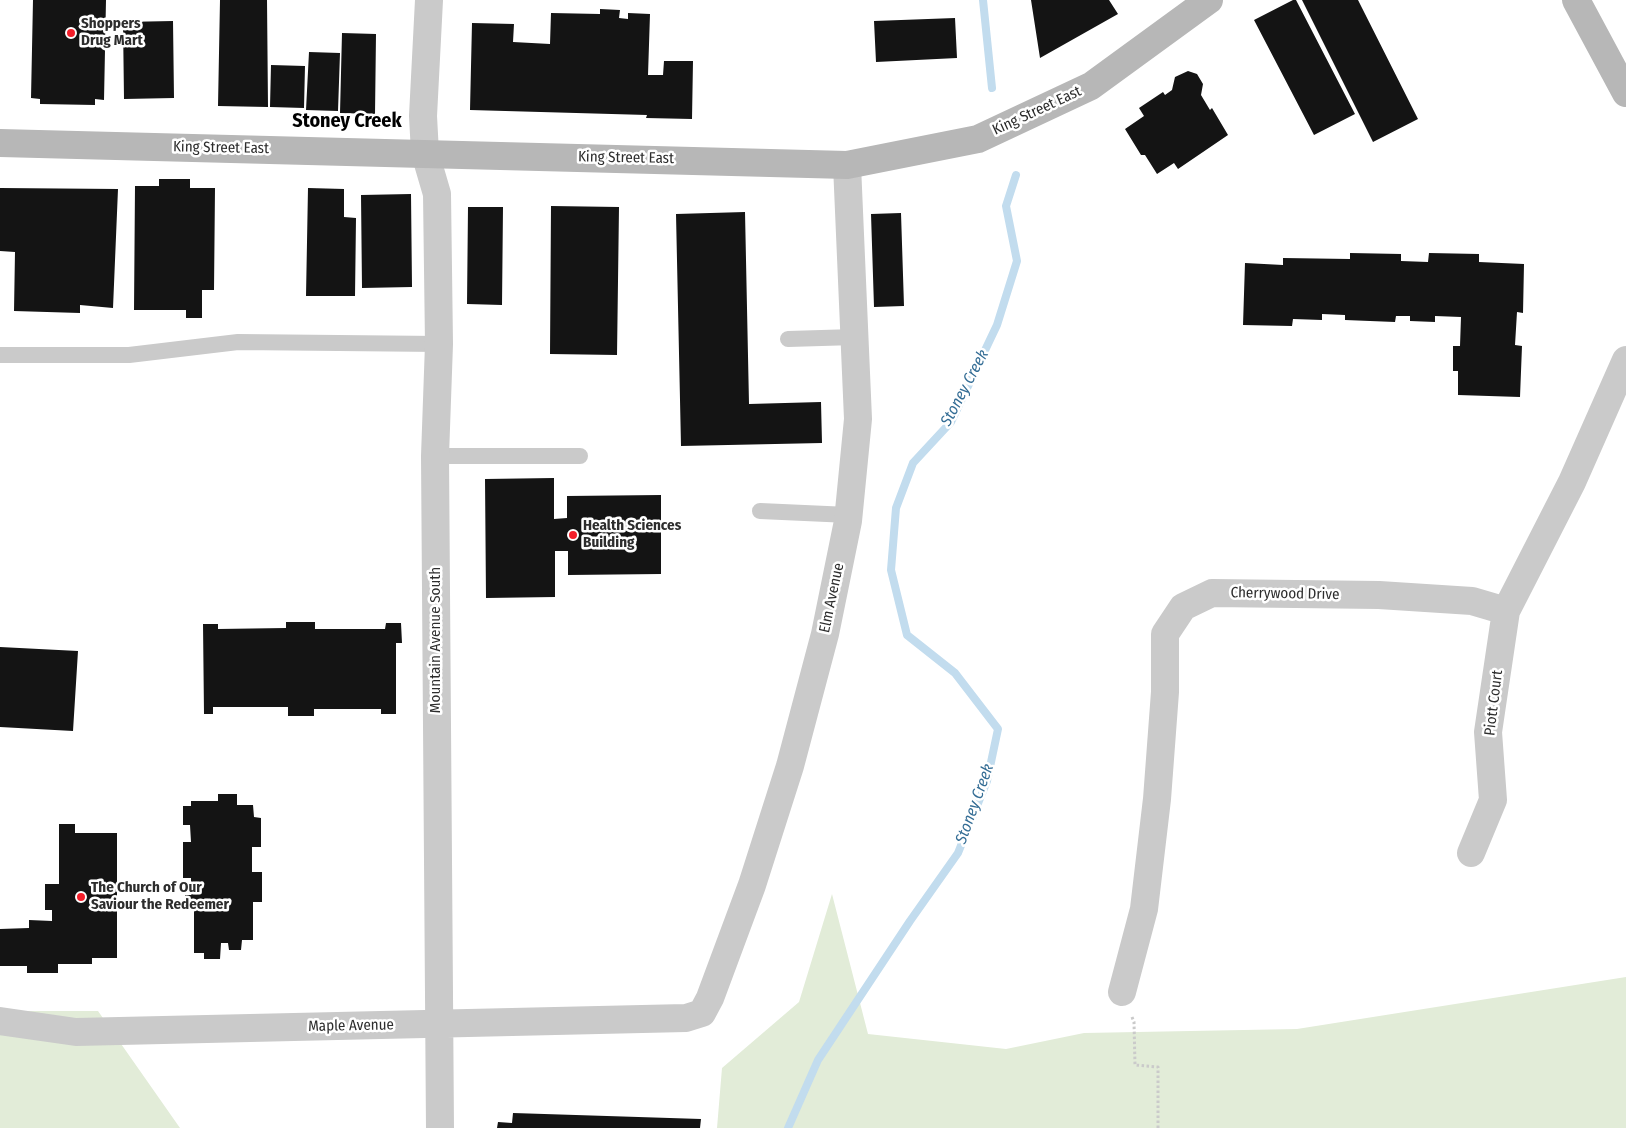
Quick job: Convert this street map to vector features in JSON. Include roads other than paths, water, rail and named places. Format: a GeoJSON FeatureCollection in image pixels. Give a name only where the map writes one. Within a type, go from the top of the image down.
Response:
{"type":"FeatureCollection","features":[{"type":"Feature","properties":{"kind":"main road","name":"King Street East"},"geometry":{"type":"LineString","coordinates":[[0,143],[847,165],[978,139],[1091,86],[1209,0]]}},
{"type":"Feature","properties":{"kind":"main road"},"geometry":{"type":"LineString","coordinates":[[1576,0],[1626,93]]}},
{"type":"Feature","properties":{"kind":"street","name":"Mountain Avenue South"},"geometry":{"type":"LineString","coordinates":[[429,0],[423,116],[425,153],[437,194],[438,344],[435,456],[440,1128]]}},
{"type":"Feature","properties":{"kind":"street","name":"Elm Avenue"},"geometry":{"type":"LineString","coordinates":[[702,1013],[710,998],[752,885],[790,766],[825,634],[849,515],[858,419],[847,165]]}},
{"type":"Feature","properties":{"kind":"street"},"geometry":{"type":"LineString","coordinates":[[1506,610],[1572,482],[1626,360]]}},
{"type":"Feature","properties":{"kind":"street","name":"Cherrywood Drive"},"geometry":{"type":"LineString","coordinates":[[1122,992],[1144,909],[1157,799],[1164,712],[1165,634],[1183,607],[1212,593],[1379,595],[1472,601],[1506,610]]}},
{"type":"Feature","properties":{"kind":"street","name":"Piott Court"},"geometry":{"type":"LineString","coordinates":[[1471,853],[1492,800],[1488,732],[1506,610]]}},
{"type":"Feature","properties":{"kind":"street","name":"Maple Avenue"},"geometry":{"type":"LineString","coordinates":[[0,1021],[76,1032],[686,1018],[702,1013]]}},
{"type":"Feature","properties":{"kind":"lane"},"geometry":{"type":"LineString","coordinates":[[788,339],[855,337]]}},
{"type":"Feature","properties":{"kind":"lane"},"geometry":{"type":"LineString","coordinates":[[0,354],[130,355],[238,342],[438,344]]}},
{"type":"Feature","properties":{"kind":"lane"},"geometry":{"type":"LineString","coordinates":[[435,456],[580,456]]}},
{"type":"Feature","properties":{"kind":"lane"},"geometry":{"type":"LineString","coordinates":[[760,511],[849,515]]}},
{"type":"Feature","properties":{"kind":"waterway","name":"Stoney Creek"},"geometry":{"type":"LineString","coordinates":[[983,0],[992,88]]}},
{"type":"Feature","properties":{"kind":"waterway","name":"Stoney Creek"},"geometry":{"type":"LineString","coordinates":[[788,1128],[818,1060],[910,921],[958,853],[987,781],[998,729],[955,673],[907,635],[891,570],[896,508],[913,463],[951,422],[997,325],[1017,261],[1006,206],[1016,175]]}},
{"type":"Feature","properties":{"kind":"place","name":"Shoppers Drug Mart"},"geometry":{"type":"Point","coordinates":[71,33]}},
{"type":"Feature","properties":{"kind":"place","name":"Health Sciences Building"},"geometry":{"type":"Point","coordinates":[573,535]}},
{"type":"Feature","properties":{"kind":"place","name":"The Church of Our Saviour the Redeemer"},"geometry":{"type":"Point","coordinates":[81,897]}},
{"type":"Feature","properties":{"kind":"district","name":"Stoney Creek"},"geometry":{"type":"Point","coordinates":[347,121]}}]}
